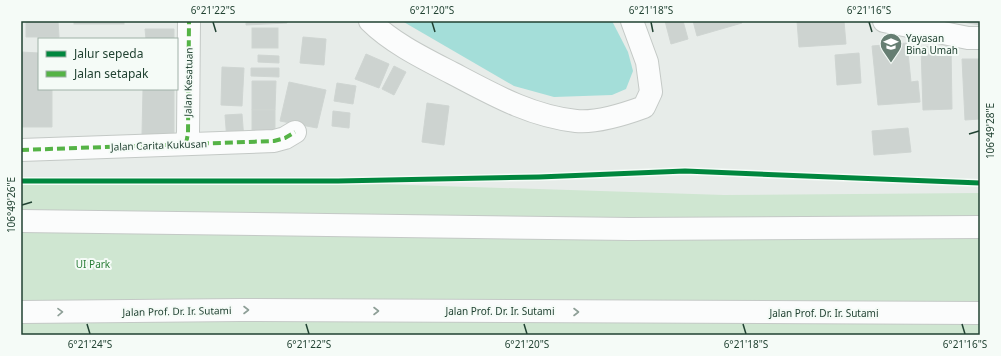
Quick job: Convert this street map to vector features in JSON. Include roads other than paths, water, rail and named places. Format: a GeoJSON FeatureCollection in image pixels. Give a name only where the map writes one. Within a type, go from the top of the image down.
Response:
{"type":"FeatureCollection","features":[{"type":"Feature","properties":{"kind":"street","name":"Jalan Kesatuan"},"geometry":{"type":"LineString","coordinates":[[186,144],[188,133],[189,21]]}},
{"type":"Feature","properties":{"kind":"street"},"geometry":{"type":"LineString","coordinates":[[370,21],[416,54],[512,104],[544,116],[578,121],[621,116],[644,107],[651,92],[649,77],[646,62],[632,21]]}},
{"type":"Feature","properties":{"kind":"street"},"geometry":{"type":"LineString","coordinates":[[884,21],[968,38],[980,38]]}},
{"type":"Feature","properties":{"kind":"street","name":"Jalan Carita Kukusan"},"geometry":{"type":"LineString","coordinates":[[21,150],[274,141],[285,138],[295,132]]}},
{"type":"Feature","properties":{"kind":"street"},"geometry":{"type":"LineString","coordinates":[[21,221],[630,229],[980,227]]}},
{"type":"Feature","properties":{"kind":"street","name":"Jalan Prof. Dr. Ir. Sutami"},"geometry":{"type":"LineString","coordinates":[[21,312],[248,310],[980,313]]}},
{"type":"Feature","properties":{"kind":"water"},"geometry":{"type":"Polygon","coordinates":[[[402,21],[612,21],[628,52],[633,71],[626,89],[612,95],[554,97],[514,86],[402,21]]]}},
{"type":"Feature","properties":{"kind":"place","name":"Yayasan Bina Umah"},"geometry":{"type":"Point","coordinates":[891,64]}},
{"type":"Feature","properties":{"kind":"park label","name":"UI Park"},"geometry":{"type":"Point","coordinates":[93,264]}}]}
